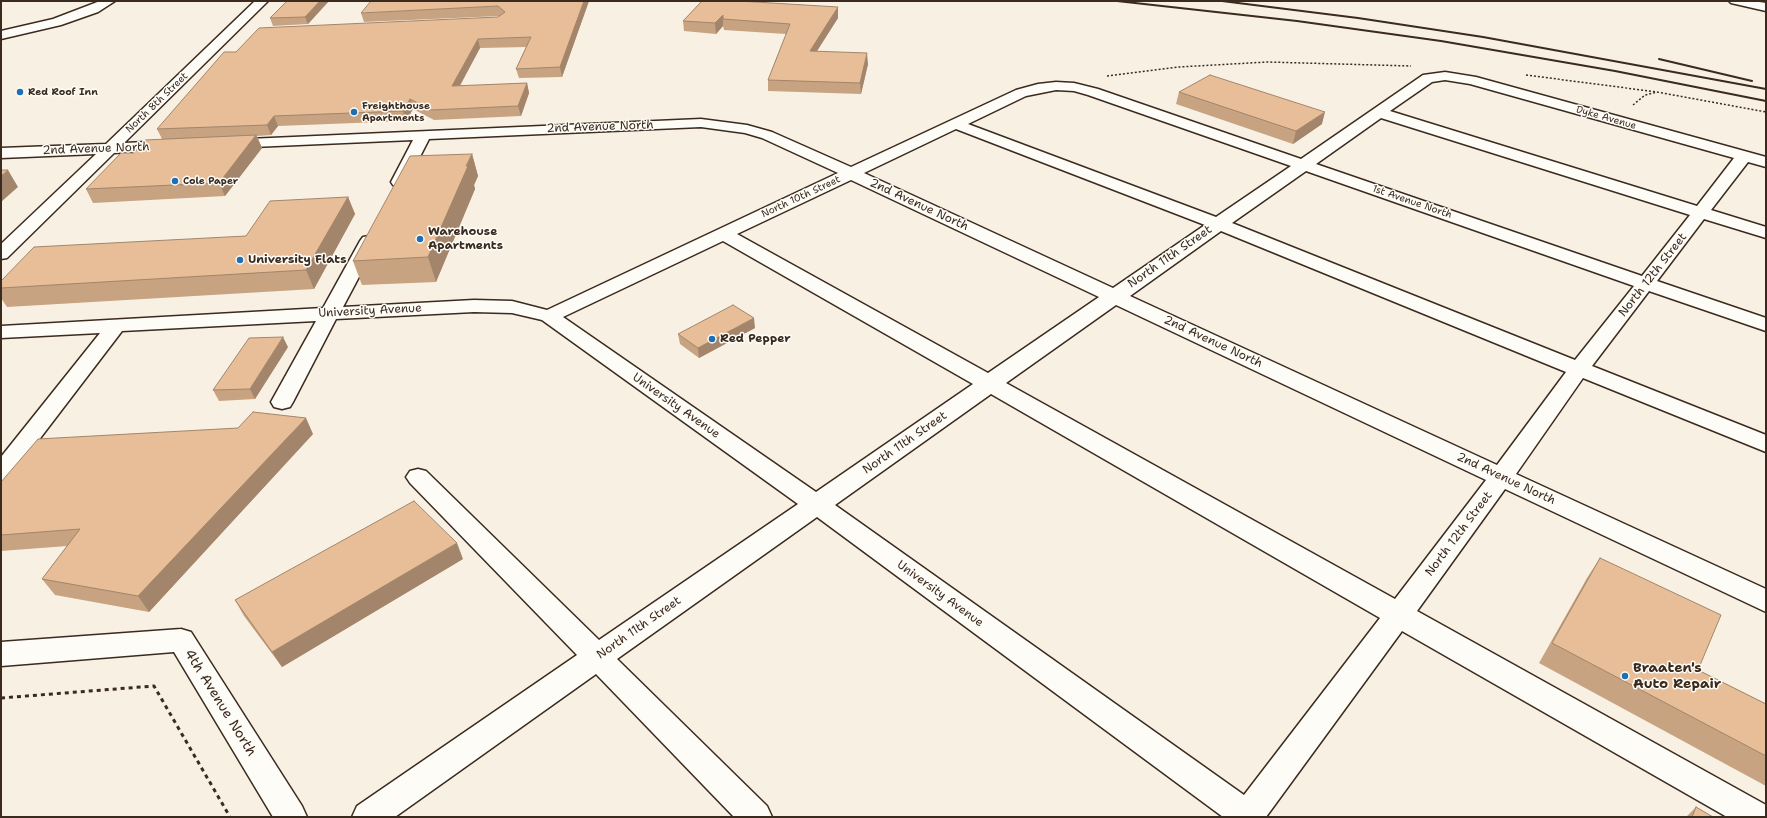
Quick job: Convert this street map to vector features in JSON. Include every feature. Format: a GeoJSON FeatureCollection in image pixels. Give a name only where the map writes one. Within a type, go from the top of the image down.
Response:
{"type":"FeatureCollection","features":[{"type":"Feature","properties":{"kind":"street"},"geometry":{"type":"LineString","coordinates":[[1,35],[57,22],[94,9],[109,1]]}},
{"type":"Feature","properties":{"kind":"street","name":"North 8th Street"},"geometry":{"type":"LineString","coordinates":[[1,254],[262,1]]}},
{"type":"Feature","properties":{"kind":"street"},"geometry":{"type":"LineString","coordinates":[[1735,1],[1766,7]]}},
{"type":"Feature","properties":{"kind":"street"},"geometry":{"type":"LineString","coordinates":[[229,33],[248,32]]}},
{"type":"Feature","properties":{"kind":"street","name":"North 11th Street"},"geometry":{"type":"LineString","coordinates":[[368,817],[1378,112],[1428,78],[1445,76]]}},
{"type":"Feature","properties":{"kind":"street","name":"Dyke Avenue"},"geometry":{"type":"LineString","coordinates":[[1445,76],[1471,80],[1766,162]]}},
{"type":"Feature","properties":{"kind":"street","name":"North 10th Street"},"geometry":{"type":"LineString","coordinates":[[549,316],[1021,93],[1038,88],[1056,86]]}},
{"type":"Feature","properties":{"kind":"street","name":"1st Avenue North"},"geometry":{"type":"LineString","coordinates":[[1056,86],[1074,87],[1093,92],[1766,325]]}},
{"type":"Feature","properties":{"kind":"street"},"geometry":{"type":"LineString","coordinates":[[1378,112],[1766,233]]}},
{"type":"Feature","properties":{"kind":"street","name":"2nd Avenue North"},"geometry":{"type":"LineString","coordinates":[[210,144],[701,123],[747,129],[767,135],[852,174],[1502,476],[1766,601]]}},
{"type":"Feature","properties":{"kind":"street"},"geometry":{"type":"LineString","coordinates":[[956,124],[1218,224],[1580,368],[1766,444]]}},
{"type":"Feature","properties":{"kind":"street"},"geometry":{"type":"LineString","coordinates":[[391,197],[424,135]]}},
{"type":"Feature","properties":{"kind":"street","name":"2nd Avenue North"},"geometry":{"type":"LineString","coordinates":[[1,153],[187,145]]}},
{"type":"Feature","properties":{"kind":"street","name":"North 12th Street"},"geometry":{"type":"LineString","coordinates":[[1248,817],[1502,476],[1580,368],[1744,156]]}},
{"type":"Feature","properties":{"kind":"street"},"geometry":{"type":"LineString","coordinates":[[282,402],[377,225]]}},
{"type":"Feature","properties":{"kind":"street"},"geometry":{"type":"LineString","coordinates":[[724,234],[1757,817]]}},
{"type":"Feature","properties":{"kind":"street","name":"University Avenue"},"geometry":{"type":"LineString","coordinates":[[1,332],[474,306],[512,307],[549,316],[816,504],[1248,817]]}},
{"type":"Feature","properties":{"kind":"street"},"geometry":{"type":"LineString","coordinates":[[1,473],[116,326]]}},
{"type":"Feature","properties":{"kind":"street"},"geometry":{"type":"LineString","coordinates":[[418,477],[756,817]]}},
{"type":"Feature","properties":{"kind":"street","name":"4th Avenue North"},"geometry":{"type":"LineString","coordinates":[[1,654],[180,640],[291,817]]}},
{"type":"Feature","properties":{"kind":"path"},"geometry":{"type":"LineString","coordinates":[[1104,77],[1179,67],[1267,62],[1413,66]]}},
{"type":"Feature","properties":{"kind":"path"},"geometry":{"type":"LineString","coordinates":[[1524,75],[1656,92],[1766,112]]}},
{"type":"Feature","properties":{"kind":"path"},"geometry":{"type":"LineString","coordinates":[[1598,116],[1611,110],[1635,105],[1645,95],[1656,92]]}},
{"type":"Feature","properties":{"kind":"path"},"geometry":{"type":"LineString","coordinates":[[1,698],[154,686],[230,817]]}},
{"type":"Feature","properties":{"kind":"building"},"geometry":{"type":"Polygon","coordinates":[[[287,1],[320,1],[305,17],[270,18],[287,1]]]}},
{"type":"Feature","properties":{"kind":"building"},"geometry":{"type":"Polygon","coordinates":[[[371,1],[584,1],[560,67],[516,69],[531,37],[478,39],[452,86],[527,83],[518,106],[431,110],[410,99],[403,111],[274,116],[267,125],[157,129],[224,52],[236,52],[259,28],[498,17],[505,12],[498,6],[361,13],[371,1]]]}},
{"type":"Feature","properties":{"kind":"building"},"geometry":{"type":"Polygon","coordinates":[[[702,1],[739,1],[838,7],[810,51],[867,53],[860,83],[768,80],[790,24],[723,19],[723,15],[715,23],[683,21],[702,1]]]}},
{"type":"Feature","properties":{"kind":"building"},"geometry":{"type":"Polygon","coordinates":[[[1210,75],[1325,112],[1296,131],[1179,92],[1210,75]]]}},
{"type":"Feature","properties":{"kind":"building"},"geometry":{"type":"Polygon","coordinates":[[[256,135],[219,183],[86,189],[121,153],[134,153],[145,140],[256,135]]]}},
{"type":"Feature","properties":{"kind":"building"},"geometry":{"type":"Polygon","coordinates":[[[472,154],[428,257],[353,261],[410,156],[472,154]]]}},
{"type":"Feature","properties":{"kind":"building"},"geometry":{"type":"Polygon","coordinates":[[[1,170],[8,170],[1,176],[1,170]]]}},
{"type":"Feature","properties":{"kind":"building"},"geometry":{"type":"Polygon","coordinates":[[[348,197],[306,270],[1,288],[1,281],[34,247],[246,236],[270,201],[348,197]]]}},
{"type":"Feature","properties":{"kind":"building"},"geometry":{"type":"Polygon","coordinates":[[[733,305],[754,318],[698,348],[678,334],[733,305]]]}},
{"type":"Feature","properties":{"kind":"building"},"geometry":{"type":"Polygon","coordinates":[[[283,337],[250,389],[213,390],[249,338],[283,337]]]}},
{"type":"Feature","properties":{"kind":"building"},"geometry":{"type":"Polygon","coordinates":[[[253,412],[306,418],[138,596],[42,579],[80,529],[1,535],[1,482],[38,439],[238,428],[253,412]]]}},
{"type":"Feature","properties":{"kind":"building"},"geometry":{"type":"Polygon","coordinates":[[[414,501],[457,543],[272,652],[235,600],[414,501]]]}},
{"type":"Feature","properties":{"kind":"building","name":"Braaten's Auto Repair"},"geometry":{"type":"Polygon","coordinates":[[[1600,558],[1721,615],[1698,670],[1766,704],[1766,756],[1552,643],[1600,558]]]}},
{"type":"Feature","properties":{"kind":"building"},"geometry":{"type":"Polygon","coordinates":[[[1696,807],[1713,817],[1692,817],[1696,807]]]}},
{"type":"Feature","properties":{"kind":"railway"},"geometry":{"type":"LineString","coordinates":[[1117,1],[1297,21],[1441,41],[1615,71],[1766,101]]}},
{"type":"Feature","properties":{"kind":"railway"},"geometry":{"type":"LineString","coordinates":[[1222,1],[1358,18],[1483,37],[1766,89]]}},
{"type":"Feature","properties":{"kind":"railway"},"geometry":{"type":"LineString","coordinates":[[1659,59],[1752,81]]}},
{"type":"Feature","properties":{"kind":"place","name":"Red Roof Inn"},"geometry":{"type":"Point","coordinates":[20,92]}},
{"type":"Feature","properties":{"kind":"place","name":"Freighthouse Apartments"},"geometry":{"type":"Point","coordinates":[354,112]}},
{"type":"Feature","properties":{"kind":"place","name":"Cole Paper"},"geometry":{"type":"Point","coordinates":[175,181]}},
{"type":"Feature","properties":{"kind":"place","name":"Warehouse Apartments"},"geometry":{"type":"Point","coordinates":[420,239]}},
{"type":"Feature","properties":{"kind":"place","name":"University Flats"},"geometry":{"type":"Point","coordinates":[240,260]}},
{"type":"Feature","properties":{"kind":"place","name":"Red Pepper"},"geometry":{"type":"Point","coordinates":[712,339]}},
{"type":"Feature","properties":{"kind":"place","name":"Braaten's Auto Repair"},"geometry":{"type":"Point","coordinates":[1625,676]}}]}
